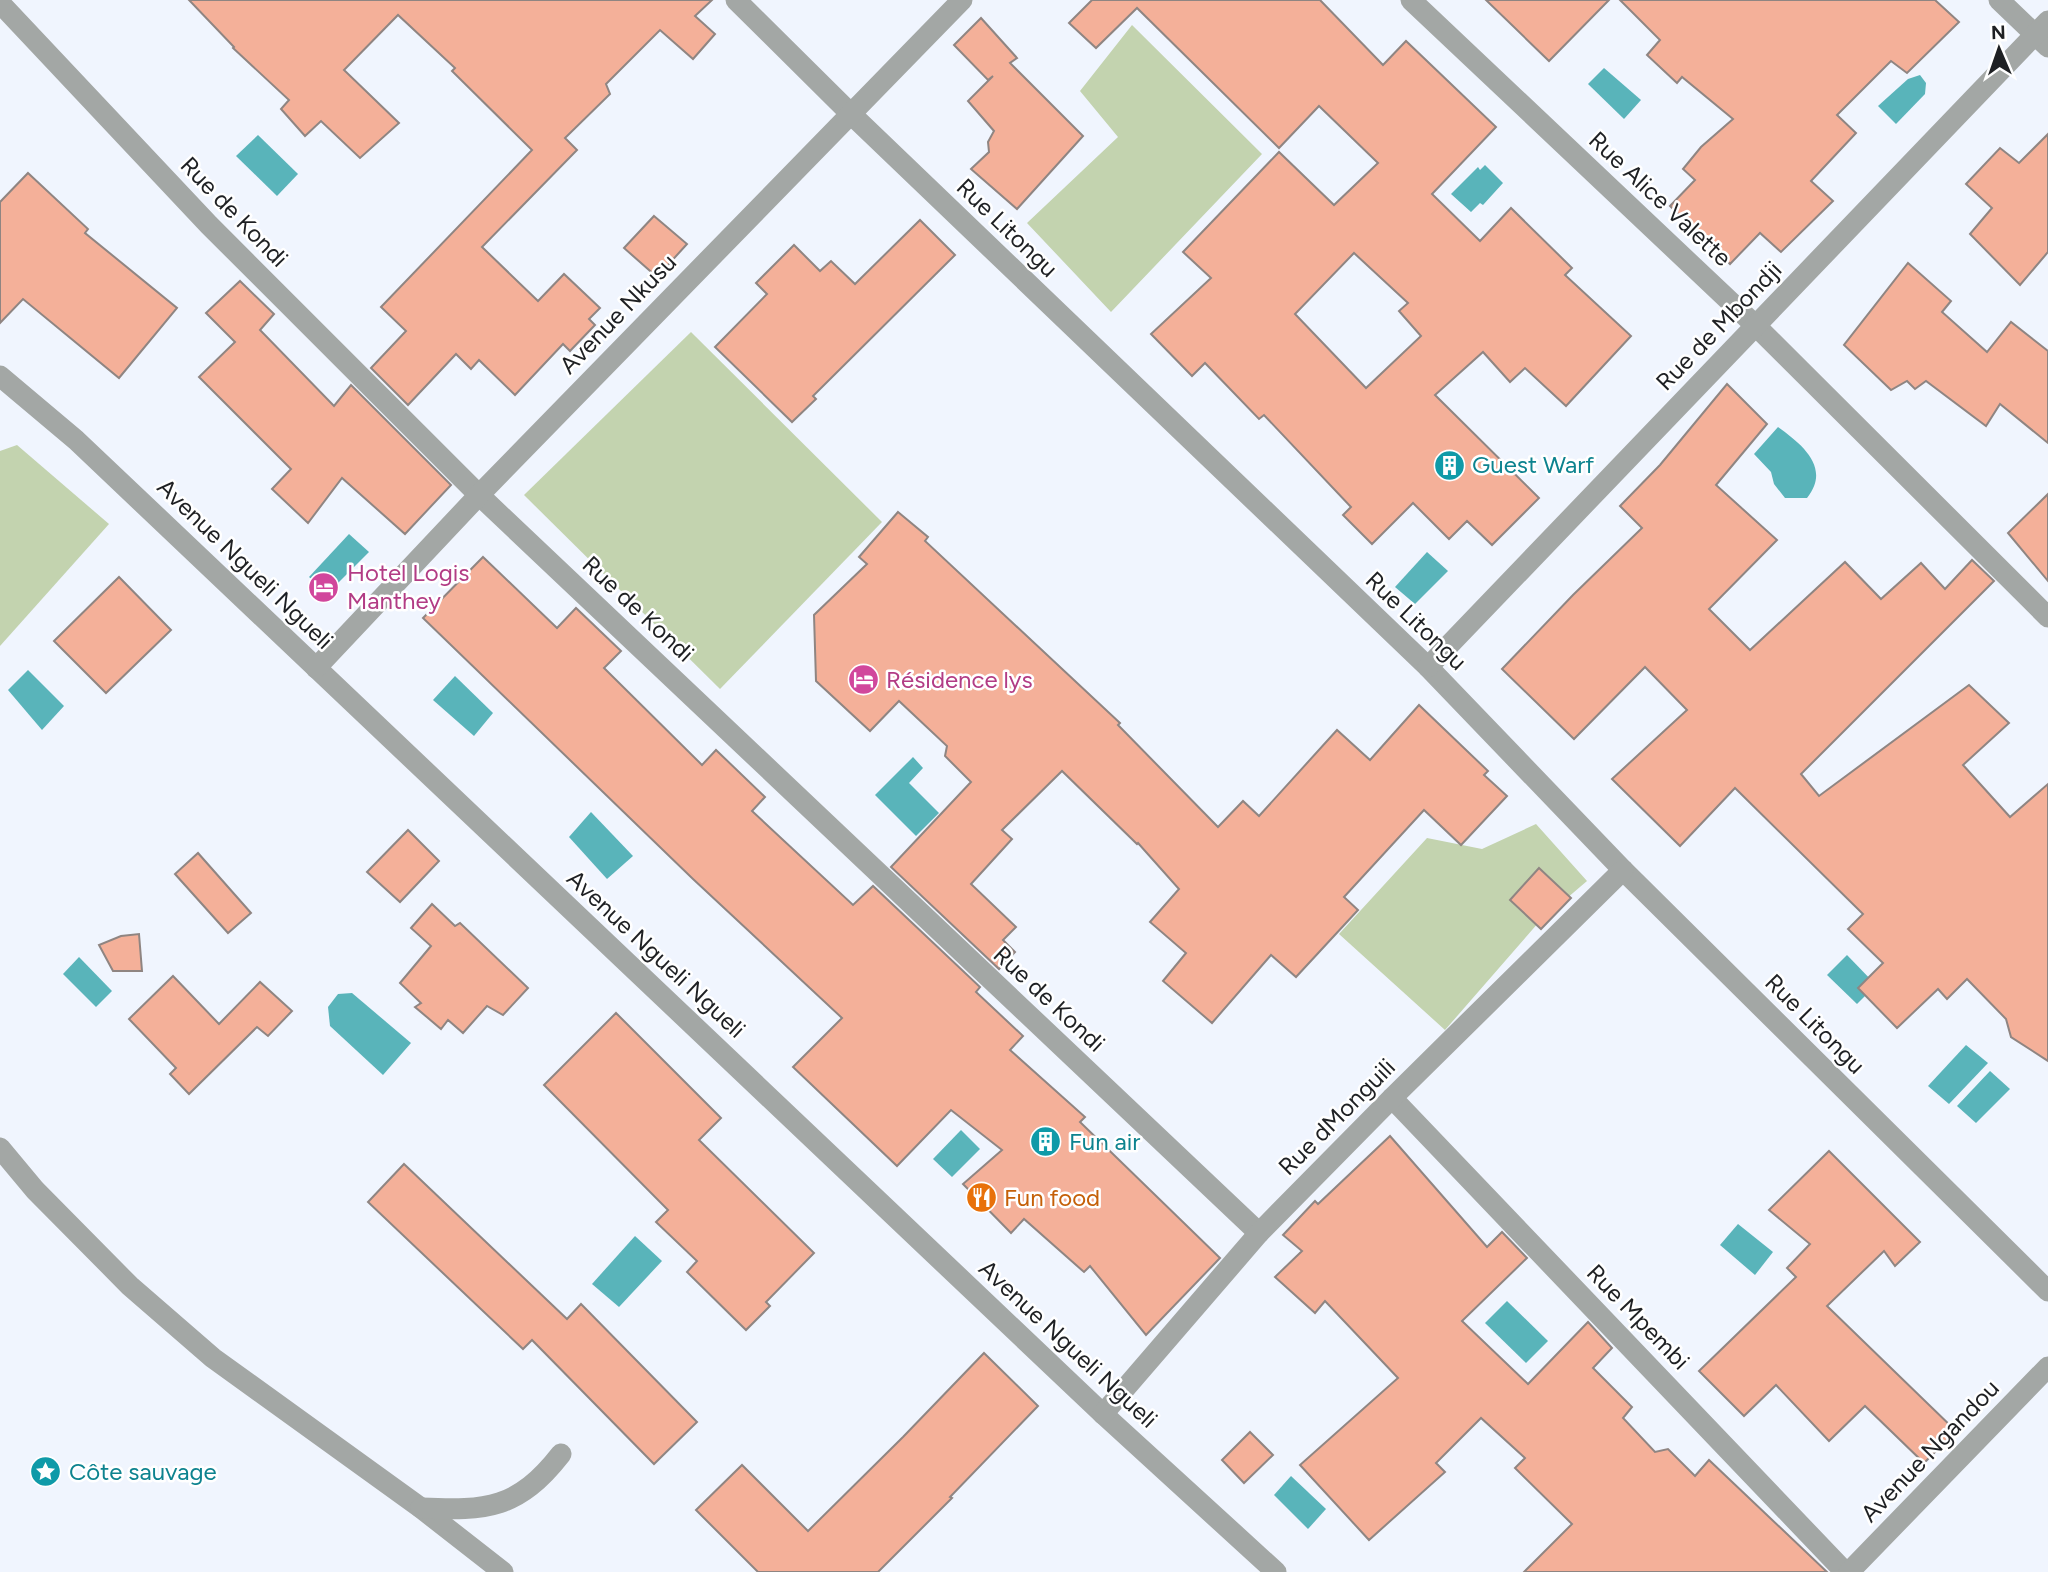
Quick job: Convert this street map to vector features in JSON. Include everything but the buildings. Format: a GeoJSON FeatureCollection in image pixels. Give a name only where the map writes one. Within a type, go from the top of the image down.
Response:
{"type":"FeatureCollection","features":[{"type":"Feature","properties":{"kind":"street","name":"Rue Litongu"},"geometry":{"type":"LineString","coordinates":[[736,0],[850,114],[1428,667],[1623,870],[2048,1291]]}},
{"type":"Feature","properties":{"kind":"street","name":"Avenue Nkusu"},"geometry":{"type":"LineString","coordinates":[[316,668],[479,495],[962,0]]}},
{"type":"Feature","properties":{"kind":"street","name":"Rue Alice Valette"},"geometry":{"type":"LineString","coordinates":[[1411,0],[1756,326],[2048,617]]}},
{"type":"Feature","properties":{"kind":"street"},"geometry":{"type":"LineString","coordinates":[[1999,0],[2044,34]]}},
{"type":"Feature","properties":{"kind":"street","name":"Rue de Kondi"},"geometry":{"type":"LineString","coordinates":[[0,3],[209,225],[479,495],[1259,1233]]}},
{"type":"Feature","properties":{"kind":"street","name":"Rue de Mbondji"},"geometry":{"type":"LineString","coordinates":[[1428,667],[1756,326],[2044,34]]}},
{"type":"Feature","properties":{"kind":"street","name":"Avenue Ngueli Ngueli"},"geometry":{"type":"LineString","coordinates":[[0,376],[76,440],[1103,1414],[1276,1572]]}},
{"type":"Feature","properties":{"kind":"street","name":"Rue dMonguili"},"geometry":{"type":"LineString","coordinates":[[1103,1414],[1259,1233],[1623,870]]}},
{"type":"Feature","properties":{"kind":"street","name":"Rue Mpembi"},"geometry":{"type":"LineString","coordinates":[[1392,1098],[1847,1572]]}},
{"type":"Feature","properties":{"kind":"street"},"geometry":{"type":"LineString","coordinates":[[0,1148],[35,1190],[130,1286],[203,1349],[421,1508],[503,1572]]}},
{"type":"Feature","properties":{"kind":"street","name":"Avenue Ngandou"},"geometry":{"type":"LineString","coordinates":[[1847,1572],[2048,1367]]}},
{"type":"Feature","properties":{"kind":"street"},"geometry":{"type":"LineString","coordinates":[[421,1508],[465,1510],[500,1505],[527,1490],[561,1454]]}},
{"type":"Feature","properties":{"kind":"green space"},"geometry":{"type":"Polygon","coordinates":[[[1132,25],[1262,154],[1111,312],[1027,223],[1118,137],[1080,91],[1132,25]]]}},
{"type":"Feature","properties":{"kind":"green space"},"geometry":{"type":"Polygon","coordinates":[[[691,332],[882,522],[720,689],[524,495],[691,332]]]}},
{"type":"Feature","properties":{"kind":"green space"},"geometry":{"type":"Polygon","coordinates":[[[17,445],[109,524],[0,646],[0,451],[17,445]]]}},
{"type":"Feature","properties":{"kind":"green space"},"geometry":{"type":"Polygon","coordinates":[[[1536,824],[1587,881],[1539,922],[1445,1030],[1339,934],[1427,838],[1482,849],[1536,824]]]}},
{"type":"Feature","properties":{"kind":"water"},"geometry":{"type":"Polygon","coordinates":[[[1604,68],[1641,100],[1624,119],[1588,84],[1604,68]]]}},
{"type":"Feature","properties":{"kind":"water"},"geometry":{"type":"Polygon","coordinates":[[[1920,75],[1926,83],[1925,94],[1896,124],[1878,106],[1908,79],[1920,75]]]}},
{"type":"Feature","properties":{"kind":"water"},"geometry":{"type":"Polygon","coordinates":[[[258,135],[298,174],[277,196],[236,156],[258,135]]]}},
{"type":"Feature","properties":{"kind":"water"},"geometry":{"type":"Polygon","coordinates":[[[1485,165],[1503,183],[1483,205],[1480,203],[1471,212],[1451,194],[1478,167],[1480,170],[1485,165]]]}},
{"type":"Feature","properties":{"kind":"water"},"geometry":{"type":"Polygon","coordinates":[[[1778,427],[1804,449],[1815,467],[1814,487],[1807,498],[1785,498],[1774,484],[1771,472],[1754,454],[1778,427]]]}},
{"type":"Feature","properties":{"kind":"water"},"geometry":{"type":"Polygon","coordinates":[[[349,534],[369,552],[328,593],[309,577],[349,534]]]}},
{"type":"Feature","properties":{"kind":"water"},"geometry":{"type":"Polygon","coordinates":[[[1427,552],[1448,571],[1415,604],[1395,587],[1427,552]]]}},
{"type":"Feature","properties":{"kind":"water"},"geometry":{"type":"Polygon","coordinates":[[[28,670],[64,706],[42,730],[8,690],[28,670]]]}},
{"type":"Feature","properties":{"kind":"water"},"geometry":{"type":"Polygon","coordinates":[[[455,676],[493,713],[474,736],[433,700],[455,676]]]}},
{"type":"Feature","properties":{"kind":"water"},"geometry":{"type":"Polygon","coordinates":[[[913,757],[923,768],[909,783],[939,813],[916,836],[875,795],[913,757]]]}},
{"type":"Feature","properties":{"kind":"water"},"geometry":{"type":"Polygon","coordinates":[[[591,812],[633,856],[607,879],[569,837],[591,812]]]}},
{"type":"Feature","properties":{"kind":"water"},"geometry":{"type":"Polygon","coordinates":[[[1847,955],[1876,985],[1857,1004],[1827,975],[1847,955]]]}},
{"type":"Feature","properties":{"kind":"water"},"geometry":{"type":"Polygon","coordinates":[[[79,957],[112,991],[96,1007],[63,974],[79,957]]]}},
{"type":"Feature","properties":{"kind":"water"},"geometry":{"type":"Polygon","coordinates":[[[352,993],[411,1043],[383,1075],[330,1026],[328,1007],[338,994],[352,993]]]}},
{"type":"Feature","properties":{"kind":"water"},"geometry":{"type":"Polygon","coordinates":[[[1966,1045],[1988,1063],[1949,1104],[1928,1086],[1966,1045]]]}},
{"type":"Feature","properties":{"kind":"water"},"geometry":{"type":"Polygon","coordinates":[[[1990,1071],[2010,1089],[1976,1123],[1957,1106],[1990,1071]]]}},
{"type":"Feature","properties":{"kind":"water"},"geometry":{"type":"Polygon","coordinates":[[[961,1130],[980,1149],[952,1177],[933,1159],[961,1130]]]}},
{"type":"Feature","properties":{"kind":"water"},"geometry":{"type":"Polygon","coordinates":[[[1738,1224],[1773,1252],[1755,1275],[1720,1245],[1738,1224]]]}},
{"type":"Feature","properties":{"kind":"water"},"geometry":{"type":"Polygon","coordinates":[[[635,1236],[662,1261],[619,1307],[592,1284],[635,1236]]]}},
{"type":"Feature","properties":{"kind":"water"},"geometry":{"type":"Polygon","coordinates":[[[1507,1301],[1548,1341],[1526,1363],[1485,1323],[1507,1301]]]}},
{"type":"Feature","properties":{"kind":"water"},"geometry":{"type":"Polygon","coordinates":[[[1291,1476],[1326,1509],[1308,1529],[1274,1495],[1291,1476]]]}},
{"type":"Feature","properties":{"kind":"place","name":"Guest Warf"},"geometry":{"type":"Point","coordinates":[1449,465]}},
{"type":"Feature","properties":{"kind":"place","name":"Hotel Logis Manthey"},"geometry":{"type":"Point","coordinates":[324,587]}},
{"type":"Feature","properties":{"kind":"place","name":"Résidence lys"},"geometry":{"type":"Point","coordinates":[863,680]}},
{"type":"Feature","properties":{"kind":"place","name":"Fun air"},"geometry":{"type":"Point","coordinates":[1046,1142]}},
{"type":"Feature","properties":{"kind":"place","name":"Fun food"},"geometry":{"type":"Point","coordinates":[981,1198]}},
{"type":"Feature","properties":{"kind":"place","name":"Côte sauvage"},"geometry":{"type":"Point","coordinates":[46,1472]}}]}
